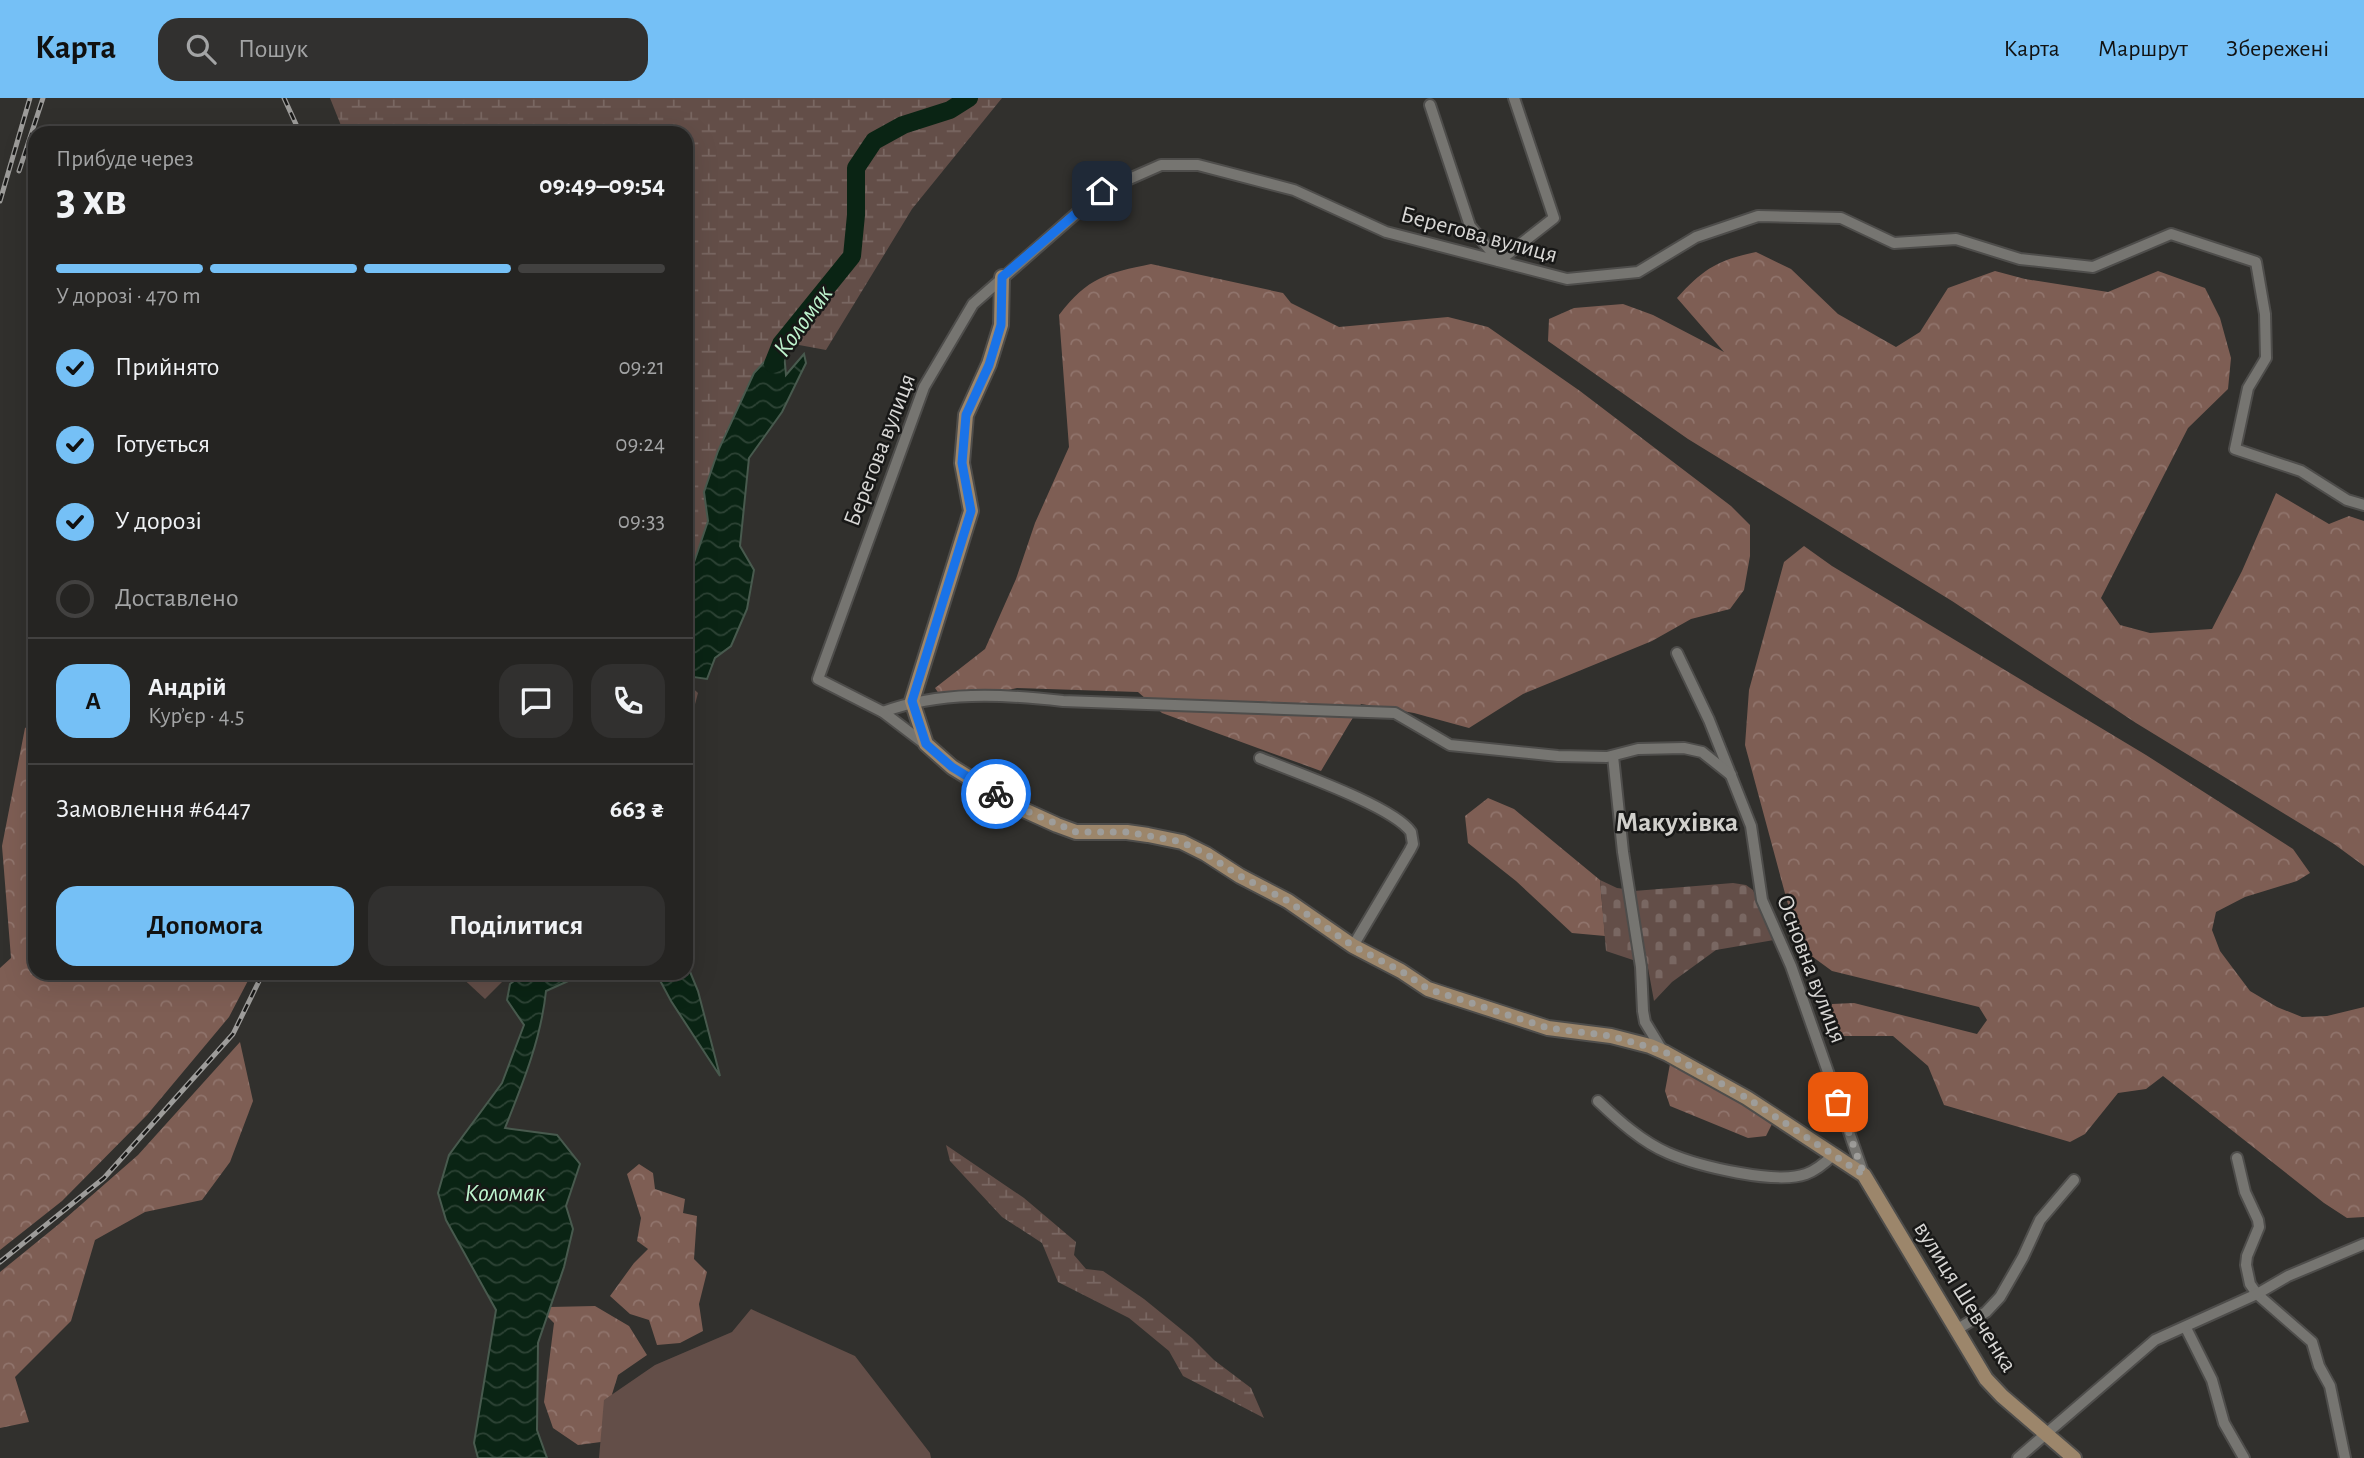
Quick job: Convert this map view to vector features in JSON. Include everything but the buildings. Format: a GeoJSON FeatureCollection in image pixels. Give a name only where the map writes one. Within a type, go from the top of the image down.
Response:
{"type":"FeatureCollection","features":[{"type":"Feature","properties":{"kind":"street"},"geometry":{"type":"LineString","coordinates":[[1430,104],[1470,226],[1499,261],[1553,218],[1514,98]]}},
{"type":"Feature","properties":{"kind":"street","name":"Берегова вулиця"},"geometry":{"type":"LineString","coordinates":[[883,712],[818,679],[924,387],[973,304],[1102,191],[1161,165],[1198,165],[1294,190],[1386,232],[1567,279],[1638,272],[1696,237],[1758,216],[1841,218],[1894,243],[1956,239],[2020,259],[2094,267],[2171,234],[2256,262],[2266,314],[2266,358],[2248,388],[2235,449],[2301,471],[2347,500],[2364,505]]}},
{"type":"Feature","properties":{"kind":"street"},"geometry":{"type":"LineString","coordinates":[[926,744],[912,701],[971,511],[962,463],[966,415],[989,365],[1001,325],[1002,277]]}},
{"type":"Feature","properties":{"kind":"street","name":"Основна вулиця"},"geometry":{"type":"LineString","coordinates":[[1677,653],[1751,826],[1762,900],[1791,966],[1864,1175]]}},
{"type":"Feature","properties":{"kind":"street"},"geometry":{"type":"LineString","coordinates":[[883,712],[912,701],[1011,695],[1063,701],[1343,709],[1395,713],[1450,744],[1558,756],[1613,756],[1639,749],[1684,748],[1702,752],[1731,775]]}},
{"type":"Feature","properties":{"kind":"street"},"geometry":{"type":"LineString","coordinates":[[883,712],[962,773],[1015,806],[1076,832],[1127,832],[1182,842],[1288,901],[1353,946],[1401,971],[1428,989],[1548,1028],[1611,1036],[1663,1051],[1747,1098],[1864,1175]]}},
{"type":"Feature","properties":{"kind":"street"},"geometry":{"type":"LineString","coordinates":[[1613,756],[1623,852],[1641,967],[1643,1011],[1649,1030],[1663,1051]]}},
{"type":"Feature","properties":{"kind":"street"},"geometry":{"type":"LineString","coordinates":[[1261,758],[1359,799],[1398,820],[1412,832],[1413,845],[1353,946]]}},
{"type":"Feature","properties":{"kind":"street"},"geometry":{"type":"LineString","coordinates":[[1598,1101],[1647,1142],[1668,1153],[1715,1168],[1754,1175],[1792,1177],[1815,1170],[1833,1155]]}},
{"type":"Feature","properties":{"kind":"street"},"geometry":{"type":"LineString","coordinates":[[2237,1158],[2245,1192],[2259,1227],[2251,1243],[2246,1265],[2250,1284],[2257,1294],[2312,1342],[2319,1366],[2330,1386],[2345,1458]]}},
{"type":"Feature","properties":{"kind":"street","name":"вулиця Шевченка"},"geometry":{"type":"LineString","coordinates":[[1864,1175],[1986,1379],[2074,1458]]}},
{"type":"Feature","properties":{"kind":"street"},"geometry":{"type":"LineString","coordinates":[[1956,1330],[1986,1312],[2000,1297],[2040,1220],[2074,1180]]}},
{"type":"Feature","properties":{"kind":"street"},"geometry":{"type":"LineString","coordinates":[[2018,1458],[2155,1340],[2257,1294],[2288,1276],[2364,1244]]}},
{"type":"Feature","properties":{"kind":"street"},"geometry":{"type":"LineString","coordinates":[[2186,1328],[2212,1380],[2224,1423],[2244,1458]]}},
{"type":"Feature","properties":{"kind":"green space"},"geometry":{"type":"Polygon","coordinates":[[[330,98],[1002,98],[912,209],[826,350],[783,342],[757,369],[704,492],[708,521],[693,565],[693,126],[341,126],[330,98]]]}},
{"type":"Feature","properties":{"kind":"green space"},"geometry":{"type":"Polygon","coordinates":[[[1756,252],[1791,269],[1838,314],[1896,347],[1920,332],[1948,288],[1995,271],[2025,279],[2108,292],[2158,271],[2205,288],[2220,318],[2231,358],[2228,389],[2188,428],[2101,598],[2120,625],[2150,633],[2212,629],[2242,571],[2276,493],[2329,524],[2349,516],[2364,521],[2364,866],[2334,844],[2136,723],[1952,601],[1688,439],[1548,341],[1549,319],[1574,308],[1623,304],[1653,315],[1724,352],[1677,298],[1712,267],[1731,258],[1756,252]]]}},
{"type":"Feature","properties":{"kind":"green space"},"geometry":{"type":"Polygon","coordinates":[[[1151,264],[1283,293],[1291,303],[1339,327],[1448,317],[1488,327],[1580,391],[1731,506],[1750,525],[1750,556],[1744,590],[1730,609],[1691,619],[1652,641],[1523,694],[1469,728],[1414,713],[1361,704],[1321,771],[1162,713],[1138,692],[1017,688],[946,704],[935,688],[985,649],[1016,579],[1035,523],[1069,447],[1059,315],[1079,292],[1099,279],[1122,270],[1151,264]]]}},
{"type":"Feature","properties":{"kind":"green space"},"geometry":{"type":"Polygon","coordinates":[[[1804,546],[1832,566],[2146,755],[2293,849],[2310,873],[2297,881],[2245,897],[2216,912],[2212,930],[2220,951],[2250,991],[2277,1007],[2302,1017],[2327,1016],[2364,1007],[2364,1217],[2347,1218],[2324,1203],[2163,1076],[2146,1089],[2118,1093],[2085,1134],[2070,1142],[1944,1105],[1928,1066],[1893,1036],[1838,1036],[1826,1019],[1832,1004],[1854,1003],[1977,1034],[1987,1020],[1979,1007],[1832,971],[1806,952],[1793,923],[1745,745],[1749,690],[1784,562],[1804,546]]]}},
{"type":"Feature","properties":{"kind":"green space"},"geometry":{"type":"Polygon","coordinates":[[[693,688],[698,693],[693,712],[693,688]]]}},
{"type":"Feature","properties":{"kind":"green space"},"geometry":{"type":"Polygon","coordinates":[[[28,726],[28,980],[248,980],[229,1017],[147,1115],[62,1201],[0,1250],[0,968],[11,958],[2,846],[25,728],[28,726]]]}},
{"type":"Feature","properties":{"kind":"green space"},"geometry":{"type":"Polygon","coordinates":[[[1488,798],[1514,809],[1600,880],[1605,936],[1572,933],[1516,881],[1468,843],[1465,816],[1488,798]]]}},
{"type":"Feature","properties":{"kind":"green space"},"geometry":{"type":"Polygon","coordinates":[[[1600,880],[1625,889],[1636,961],[1606,951],[1600,880]]]}},
{"type":"Feature","properties":{"kind":"green space"},"geometry":{"type":"Polygon","coordinates":[[[1733,883],[1746,885],[1753,890],[1774,940],[1716,950],[1672,982],[1654,1001],[1634,891],[1733,883]]]}},
{"type":"Feature","properties":{"kind":"green space"},"geometry":{"type":"Polygon","coordinates":[[[465,980],[504,980],[485,999],[465,980]]]}},
{"type":"Feature","properties":{"kind":"green space"},"geometry":{"type":"Polygon","coordinates":[[[240,1042],[253,1101],[230,1162],[202,1200],[145,1212],[95,1240],[71,1321],[15,1377],[29,1422],[0,1428],[0,1272],[138,1155],[240,1042]]]}},
{"type":"Feature","properties":{"kind":"green space"},"geometry":{"type":"Polygon","coordinates":[[[1670,1064],[1721,1089],[1773,1122],[1766,1136],[1748,1138],[1670,1106],[1665,1091],[1670,1064]]]}},
{"type":"Feature","properties":{"kind":"green space"},"geometry":{"type":"Polygon","coordinates":[[[946,1145],[1024,1198],[1076,1242],[1074,1255],[1086,1269],[1103,1271],[1144,1299],[1192,1338],[1214,1360],[1251,1388],[1264,1418],[1183,1376],[1169,1351],[1129,1318],[1058,1282],[1042,1243],[1002,1217],[950,1161],[946,1145]]]}},
{"type":"Feature","properties":{"kind":"green space"},"geometry":{"type":"Polygon","coordinates":[[[639,1164],[653,1173],[655,1189],[685,1199],[683,1213],[697,1216],[694,1259],[707,1272],[699,1304],[703,1331],[680,1343],[657,1345],[649,1320],[630,1314],[610,1296],[648,1249],[637,1241],[641,1218],[627,1174],[639,1164]]]}},
{"type":"Feature","properties":{"kind":"green space"},"geometry":{"type":"Polygon","coordinates":[[[595,1306],[629,1326],[647,1355],[618,1375],[609,1404],[616,1440],[578,1445],[553,1428],[544,1402],[554,1323],[547,1316],[550,1307],[595,1306]]]}},
{"type":"Feature","properties":{"kind":"green space"},"geometry":{"type":"Polygon","coordinates":[[[751,1309],[855,1356],[930,1453],[931,1458],[599,1458],[604,1400],[655,1365],[732,1332],[751,1309]]]}},
{"type":"Feature","properties":{"kind":"water","name":"Коломак"},"geometry":{"type":"Polygon","coordinates":[[[783,342],[786,375],[804,354],[806,363],[782,412],[749,458],[740,546],[754,570],[747,609],[731,646],[715,658],[707,679],[693,677],[693,565],[708,521],[704,492],[718,451],[754,373],[783,342]]]}},
{"type":"Feature","properties":{"kind":"water"},"geometry":{"type":"Polygon","coordinates":[[[693,979],[720,1076],[660,980],[693,979]]]}},
{"type":"Feature","properties":{"kind":"water","name":"Коломак"},"geometry":{"type":"Polygon","coordinates":[[[515,980],[570,980],[546,991],[536,1044],[505,1128],[557,1135],[580,1164],[566,1206],[573,1229],[564,1267],[538,1343],[537,1430],[547,1458],[478,1458],[474,1443],[496,1310],[446,1220],[438,1193],[449,1155],[502,1083],[524,1025],[507,1000],[510,984],[515,980]]]}},
{"type":"Feature","properties":{"kind":"waterway","name":"Коломак"},"geometry":{"type":"LineString","coordinates":[[773,364],[781,344],[852,256],[856,215],[856,168],[874,141],[903,125],[950,110],[969,98]]}},
{"type":"Feature","properties":{"kind":"railway"},"geometry":{"type":"LineString","coordinates":[[0,201],[30,98]]}},
{"type":"Feature","properties":{"kind":"railway"},"geometry":{"type":"LineString","coordinates":[[34,126],[43,98]]}},
{"type":"Feature","properties":{"kind":"railway"},"geometry":{"type":"LineString","coordinates":[[284,98],[297,126]]}},
{"type":"Feature","properties":{"kind":"railway"},"geometry":{"type":"LineString","coordinates":[[19,171],[28,144]]}},
{"type":"Feature","properties":{"kind":"railway"},"geometry":{"type":"LineString","coordinates":[[0,1262],[104,1178],[233,1034],[260,980]]}},
{"type":"Feature","properties":{"kind":"way so far"},"geometry":{"type":"LineString","coordinates":[[996,794],[1015,806],[1076,832],[1127,832],[1182,842],[1288,901],[1353,946],[1401,971],[1428,989],[1548,1028],[1611,1036],[1663,1051],[1747,1098],[1864,1175],[1838,1102]]}},
{"type":"Feature","properties":{"kind":"district","name":"Макухівка"},"geometry":{"type":"Point","coordinates":[1677,823]}},
{"type":"Feature","properties":{"kind":"route"},"geometry":{"type":"LineString","coordinates":[[996,794],[952,767],[926,744],[912,701],[971,511],[962,463],[966,415],[989,365],[1001,325],[1002,277],[1102,191]]}}]}
